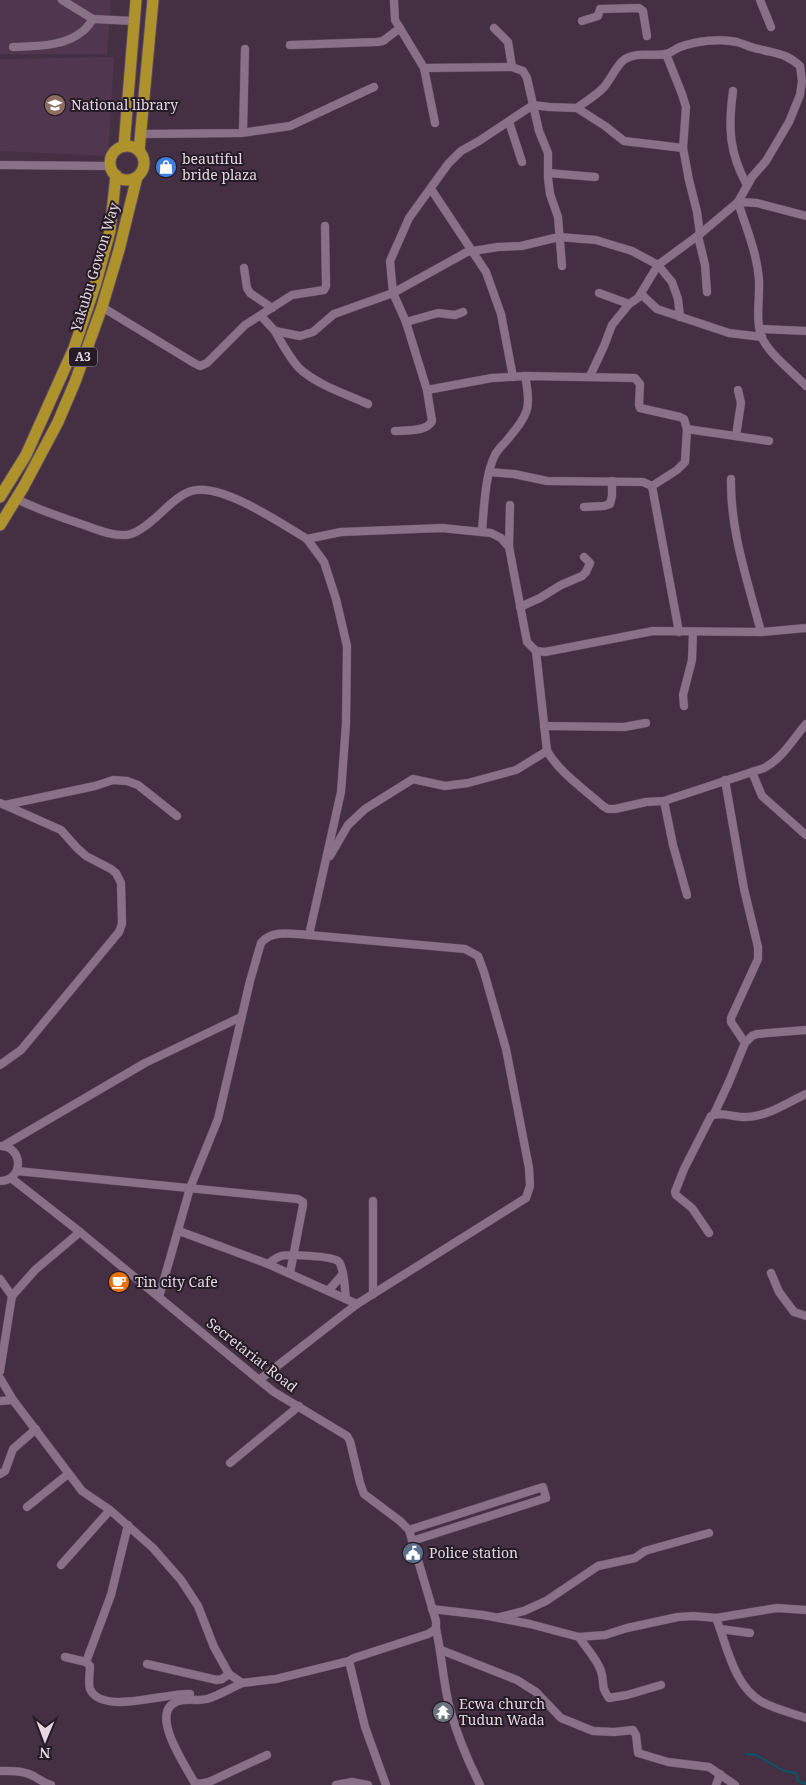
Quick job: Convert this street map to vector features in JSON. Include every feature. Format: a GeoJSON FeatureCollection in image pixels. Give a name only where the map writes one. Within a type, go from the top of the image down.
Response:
{"type":"FeatureCollection","features":[{"type":"Feature","properties":{"kind":"highway"},"geometry":{"type":"LineString","coordinates":[[124,146],[136,0]]}},
{"type":"Feature","properties":{"kind":"highway"},"geometry":{"type":"LineString","coordinates":[[139,151],[135,148],[124,146],[119,148],[112,156],[113,171],[128,180],[137,177],[142,171],[144,162],[139,151],[152,0]]}},
{"type":"Feature","properties":{"kind":"highway","name":"Yakubu Gowon Way"},"geometry":{"type":"LineString","coordinates":[[0,497],[26,455],[74,348],[95,286],[110,232],[113,171]]}},
{"type":"Feature","properties":{"kind":"highway","name":"Yakubu Gowon Way"},"geometry":{"type":"LineString","coordinates":[[0,526],[17,499],[58,422],[75,382],[102,307],[119,250],[137,177]]}},
{"type":"Feature","properties":{"kind":"street"},"geometry":{"type":"LineString","coordinates":[[62,0],[93,19],[134,21]]}},
{"type":"Feature","properties":{"kind":"street"},"geometry":{"type":"LineString","coordinates":[[394,0],[395,20],[424,68],[435,124]]}},
{"type":"Feature","properties":{"kind":"street"},"geometry":{"type":"LineString","coordinates":[[760,0],[771,27]]}},
{"type":"Feature","properties":{"kind":"street"},"geometry":{"type":"LineString","coordinates":[[582,21],[598,16],[600,9],[616,4],[640,8],[647,36]]}},
{"type":"Feature","properties":{"kind":"street"},"geometry":{"type":"LineString","coordinates":[[13,47],[49,45],[67,40],[82,32],[93,19]]}},
{"type":"Feature","properties":{"kind":"street"},"geometry":{"type":"LineString","coordinates":[[290,44],[377,42],[383,41],[400,28]]}},
{"type":"Feature","properties":{"kind":"street"},"geometry":{"type":"LineString","coordinates":[[494,28],[508,42],[512,67]]}},
{"type":"Feature","properties":{"kind":"street"},"geometry":{"type":"LineString","coordinates":[[577,108],[603,89],[614,74],[619,63],[626,58],[634,55],[666,54],[680,47],[699,42],[722,40],[736,42],[791,58],[800,66],[802,81],[800,95],[789,122],[766,161],[747,185],[738,202],[699,235],[658,265],[638,298],[629,304],[612,325],[590,376]]}},
{"type":"Feature","properties":{"kind":"street"},"geometry":{"type":"LineString","coordinates":[[243,132],[244,49]]}},
{"type":"Feature","properties":{"kind":"street"},"geometry":{"type":"LineString","coordinates":[[666,54],[686,107],[683,148],[697,212],[707,292]]}},
{"type":"Feature","properties":{"kind":"street"},"geometry":{"type":"LineString","coordinates":[[424,68],[512,67],[524,71],[539,131],[548,153],[550,194],[558,217],[562,266]]}},
{"type":"Feature","properties":{"kind":"street"},"geometry":{"type":"LineString","coordinates":[[141,134],[243,132],[290,126],[374,87]]}},
{"type":"Feature","properties":{"kind":"street"},"geometry":{"type":"LineString","coordinates":[[733,91],[729,126],[734,157],[747,185]]}},
{"type":"Feature","properties":{"kind":"street"},"geometry":{"type":"LineString","coordinates":[[395,431],[426,428],[432,421],[427,390],[406,322],[393,293],[390,261],[410,218],[448,164],[461,151],[533,105],[577,108],[624,141],[683,148]]}},
{"type":"Feature","properties":{"kind":"street"},"geometry":{"type":"LineString","coordinates":[[508,122],[522,162]]}},
{"type":"Feature","properties":{"kind":"street"},"geometry":{"type":"LineString","coordinates":[[0,164],[113,171]]}},
{"type":"Feature","properties":{"kind":"street"},"geometry":{"type":"LineString","coordinates":[[548,173],[595,176]]}},
{"type":"Feature","properties":{"kind":"street"},"geometry":{"type":"LineString","coordinates":[[431,189],[486,272],[499,308],[513,377]]}},
{"type":"Feature","properties":{"kind":"street"},"geometry":{"type":"LineString","coordinates":[[738,202],[757,203],[806,216]]}},
{"type":"Feature","properties":{"kind":"street"},"geometry":{"type":"LineString","coordinates":[[738,202],[755,252],[759,280],[761,333],[769,347],[806,386]]}},
{"type":"Feature","properties":{"kind":"street"},"geometry":{"type":"LineString","coordinates":[[102,307],[200,366],[206,364],[245,325],[292,295],[324,290],[326,286],[325,226]]}},
{"type":"Feature","properties":{"kind":"street"},"geometry":{"type":"LineString","coordinates":[[275,331],[300,336],[313,332],[334,314],[393,293],[473,250],[521,246],[559,237],[596,240],[632,251],[658,265],[672,282],[678,299],[680,317]]}},
{"type":"Feature","properties":{"kind":"street"},"geometry":{"type":"LineString","coordinates":[[244,268],[247,288],[250,293],[272,308]]}},
{"type":"Feature","properties":{"kind":"street"},"geometry":{"type":"LineString","coordinates":[[599,293],[629,304]]}},
{"type":"Feature","properties":{"kind":"street"},"geometry":{"type":"LineString","coordinates":[[641,294],[657,309],[729,333],[806,331]]}},
{"type":"Feature","properties":{"kind":"street"},"geometry":{"type":"LineString","coordinates":[[406,322],[438,313],[455,315],[463,312]]}},
{"type":"Feature","properties":{"kind":"street"},"geometry":{"type":"LineString","coordinates":[[261,316],[275,331],[290,357],[300,368],[315,380],[368,404]]}},
{"type":"Feature","properties":{"kind":"street"},"geometry":{"type":"LineString","coordinates":[[482,531],[490,472],[495,455],[524,418],[528,409],[528,392],[525,376]]}},
{"type":"Feature","properties":{"kind":"street"},"geometry":{"type":"LineString","coordinates":[[427,390],[468,382],[525,376],[635,378],[640,384],[640,408],[680,417],[684,419],[687,429],[686,462],[652,486]]}},
{"type":"Feature","properties":{"kind":"street"},"geometry":{"type":"LineString","coordinates":[[736,436],[740,403],[738,390]]}},
{"type":"Feature","properties":{"kind":"street"},"geometry":{"type":"LineString","coordinates":[[687,429],[770,441]]}},
{"type":"Feature","properties":{"kind":"street"},"geometry":{"type":"LineString","coordinates":[[490,472],[514,474],[547,481],[643,482],[652,486]]}},
{"type":"Feature","properties":{"kind":"street"},"geometry":{"type":"LineString","coordinates":[[731,479],[734,528],[761,632]]}},
{"type":"Feature","properties":{"kind":"street"},"geometry":{"type":"LineString","coordinates":[[584,507],[610,504],[612,481]]}},
{"type":"Feature","properties":{"kind":"street"},"geometry":{"type":"LineString","coordinates":[[652,486],[679,632]]}},
{"type":"Feature","properties":{"kind":"street"},"geometry":{"type":"LineString","coordinates":[[17,499],[35,509],[104,532],[125,536],[147,524],[182,495],[196,490],[208,490],[251,506],[308,539],[324,562],[336,599],[347,646],[346,724],[341,792],[309,935]]}},
{"type":"Feature","properties":{"kind":"street"},"geometry":{"type":"LineString","coordinates":[[510,505],[509,547],[528,642],[536,652],[547,751],[562,770],[603,806],[615,809],[646,802],[664,801],[772,764],[780,757],[806,724]]}},
{"type":"Feature","properties":{"kind":"street"},"geometry":{"type":"LineString","coordinates":[[308,539],[341,532],[442,528],[482,531],[501,538],[509,547]]}},
{"type":"Feature","properties":{"kind":"street"},"geometry":{"type":"LineString","coordinates":[[520,607],[582,576],[590,563],[584,557]]}},
{"type":"Feature","properties":{"kind":"street"},"geometry":{"type":"LineString","coordinates":[[536,652],[545,652],[645,632],[761,632],[806,628]]}},
{"type":"Feature","properties":{"kind":"street"},"geometry":{"type":"LineString","coordinates":[[684,706],[683,695],[692,660],[693,632]]}},
{"type":"Feature","properties":{"kind":"street"},"geometry":{"type":"LineString","coordinates":[[544,726],[624,727],[646,723]]}},
{"type":"Feature","properties":{"kind":"street"},"geometry":{"type":"LineString","coordinates":[[326,862],[348,826],[365,809],[413,779],[445,786],[468,782],[516,770],[547,751]]}},
{"type":"Feature","properties":{"kind":"street"},"geometry":{"type":"LineString","coordinates":[[752,772],[762,796],[806,835]]}},
{"type":"Feature","properties":{"kind":"street"},"geometry":{"type":"LineString","coordinates":[[3,804],[94,786],[113,780],[127,781],[138,785],[153,795],[177,816]]}},
{"type":"Feature","properties":{"kind":"street"},"geometry":{"type":"LineString","coordinates":[[725,780],[744,889],[758,947],[758,959],[731,1018],[731,1022],[746,1043]]}},
{"type":"Feature","properties":{"kind":"street"},"geometry":{"type":"LineString","coordinates":[[664,801],[673,846],[687,895]]}},
{"type":"Feature","properties":{"kind":"street"},"geometry":{"type":"LineString","coordinates":[[0,1065],[21,1050],[122,929],[121,883],[116,873],[111,868],[86,856],[76,848],[69,836],[61,830],[3,804]]}},
{"type":"Feature","properties":{"kind":"street"},"geometry":{"type":"LineString","coordinates":[[159,1298],[190,1188],[218,1118],[241,1017],[261,943],[265,938],[272,934],[309,935],[465,949],[478,956],[506,1049],[529,1168],[530,1186],[526,1198],[357,1304],[259,1380]]}},
{"type":"Feature","properties":{"kind":"street"},"geometry":{"type":"LineString","coordinates":[[1,1146],[145,1063],[241,1017]]}},
{"type":"Feature","properties":{"kind":"street"},"geometry":{"type":"LineString","coordinates":[[709,1233],[692,1208],[676,1195],[675,1192],[684,1169],[711,1116],[714,1114],[746,1043],[752,1036],[806,1030]]}},
{"type":"Feature","properties":{"kind":"street"},"geometry":{"type":"LineString","coordinates":[[714,1114],[746,1117],[757,1115],[806,1094]]}},
{"type":"Feature","properties":{"kind":"street"},"geometry":{"type":"LineString","coordinates":[[0,1181],[11,1178],[17,1171],[19,1163],[17,1154],[1,1146]]}},
{"type":"Feature","properties":{"kind":"street"},"geometry":{"type":"LineString","coordinates":[[17,1171],[298,1199],[303,1202],[303,1205],[290,1273]]}},
{"type":"Feature","properties":{"kind":"street","name":"Secretariat Road"},"geometry":{"type":"LineString","coordinates":[[11,1178],[80,1232],[259,1380],[347,1436],[364,1494],[409,1530]]}},
{"type":"Feature","properties":{"kind":"street"},"geometry":{"type":"LineString","coordinates":[[373,1201],[373,1294]]}},
{"type":"Feature","properties":{"kind":"street"},"geometry":{"type":"LineString","coordinates":[[179,1231],[290,1273],[357,1304]]}},
{"type":"Feature","properties":{"kind":"street"},"geometry":{"type":"LineString","coordinates":[[0,1371],[3,1329],[12,1296],[35,1270],[80,1232]]}},
{"type":"Feature","properties":{"kind":"street"},"geometry":{"type":"LineString","coordinates":[[268,1264],[274,1259],[283,1256],[330,1258],[339,1262],[342,1267],[346,1299]]}},
{"type":"Feature","properties":{"kind":"street"},"geometry":{"type":"LineString","coordinates":[[771,1273],[779,1292],[794,1312],[806,1316]]}},
{"type":"Feature","properties":{"kind":"street"},"geometry":{"type":"LineString","coordinates":[[328,1291],[343,1274]]}},
{"type":"Feature","properties":{"kind":"street"},"geometry":{"type":"LineString","coordinates":[[0,1279],[12,1296]]}},
{"type":"Feature","properties":{"kind":"street"},"geometry":{"type":"LineString","coordinates":[[0,1378],[13,1400],[82,1491],[128,1525],[153,1548],[181,1580],[198,1606],[214,1647],[229,1674],[242,1683]]}},
{"type":"Feature","properties":{"kind":"street"},"geometry":{"type":"LineString","coordinates":[[0,1401],[13,1400]]}},
{"type":"Feature","properties":{"kind":"street"},"geometry":{"type":"LineString","coordinates":[[230,1464],[299,1406]]}},
{"type":"Feature","properties":{"kind":"street"},"geometry":{"type":"LineString","coordinates":[[0,1474],[4,1470],[13,1449],[36,1429]]}},
{"type":"Feature","properties":{"kind":"street"},"geometry":{"type":"LineString","coordinates":[[27,1507],[68,1474]]}},
{"type":"Feature","properties":{"kind":"street"},"geometry":{"type":"LineString","coordinates":[[412,1541],[546,1498],[543,1487],[409,1530],[412,1541],[432,1610],[436,1621],[450,1709],[467,1758],[480,1785]]}},
{"type":"Feature","properties":{"kind":"street"},"geometry":{"type":"LineString","coordinates":[[61,1566],[110,1510]]}},
{"type":"Feature","properties":{"kind":"street"},"geometry":{"type":"LineString","coordinates":[[86,1662],[111,1595],[128,1525]]}},
{"type":"Feature","properties":{"kind":"street"},"geometry":{"type":"LineString","coordinates":[[496,1618],[524,1611],[546,1601],[598,1566],[635,1558],[645,1551],[709,1533]]}},
{"type":"Feature","properties":{"kind":"street"},"geometry":{"type":"LineString","coordinates":[[432,1610],[530,1624],[578,1637],[605,1635],[626,1628],[678,1617],[716,1618],[777,1608],[806,1610]]}},
{"type":"Feature","properties":{"kind":"street"},"geometry":{"type":"LineString","coordinates":[[716,1618],[734,1667],[746,1689],[762,1702],[806,1718]]}},
{"type":"Feature","properties":{"kind":"street"},"geometry":{"type":"LineString","coordinates":[[267,1755],[208,1782],[197,1784],[194,1782],[170,1736],[166,1725],[166,1712],[173,1703],[184,1699],[206,1699],[242,1683],[276,1679],[349,1661],[428,1634],[436,1629]]}},
{"type":"Feature","properties":{"kind":"street"},"geometry":{"type":"LineString","coordinates":[[720,1630],[750,1633]]}},
{"type":"Feature","properties":{"kind":"street"},"geometry":{"type":"LineString","coordinates":[[578,1637],[602,1672],[603,1690],[609,1698],[661,1686]]}},
{"type":"Feature","properties":{"kind":"street"},"geometry":{"type":"LineString","coordinates":[[441,1650],[517,1680],[536,1692],[561,1718],[593,1731],[614,1732],[633,1730],[636,1735],[638,1753],[668,1762],[709,1768],[735,1785]]}},
{"type":"Feature","properties":{"kind":"street"},"geometry":{"type":"LineString","coordinates":[[65,1657],[86,1662],[90,1666],[91,1690],[98,1698],[113,1702],[129,1702],[187,1694],[201,1696],[206,1699]]}},
{"type":"Feature","properties":{"kind":"street"},"geometry":{"type":"LineString","coordinates":[[349,1661],[366,1727],[386,1783],[373,1785]]}},
{"type":"Feature","properties":{"kind":"street"},"geometry":{"type":"LineString","coordinates":[[147,1664],[217,1680],[229,1674]]}},
{"type":"Feature","properties":{"kind":"street"},"geometry":{"type":"LineString","coordinates":[[0,1771],[16,1770],[30,1774],[51,1785]]}},
{"type":"Feature","properties":{"kind":"street"},"geometry":{"type":"LineString","coordinates":[[716,1785],[720,1774]]}},
{"type":"Feature","properties":{"kind":"street"},"geometry":{"type":"LineString","coordinates":[[336,1785],[352,1782],[368,1785]]}},
{"type":"Feature","properties":{"kind":"shaded area"},"geometry":{"type":"Polygon","coordinates":[[[0,0],[111,0],[107,54],[0,54],[0,0]]]}},
{"type":"Feature","properties":{"kind":"shaded area","name":"National library"},"geometry":{"type":"Polygon","coordinates":[[[114,57],[108,156],[0,151],[0,59],[114,57]]]}},
{"type":"Feature","properties":{"kind":"waterway"},"geometry":{"type":"LineString","coordinates":[[746,1754],[756,1755],[784,1771],[796,1773],[798,1781],[806,1784]]}},
{"type":"Feature","properties":{"kind":"place","name":"National library"},"geometry":{"type":"Point","coordinates":[55,105]}},
{"type":"Feature","properties":{"kind":"place","name":"beautiful bride plaza"},"geometry":{"type":"Point","coordinates":[166,167]}},
{"type":"Feature","properties":{"kind":"place","name":"Tin city Cafe"},"geometry":{"type":"Point","coordinates":[119,1282]}},
{"type":"Feature","properties":{"kind":"place","name":"Police station"},"geometry":{"type":"Point","coordinates":[413,1553]}},
{"type":"Feature","properties":{"kind":"place","name":"Ecwa church Tudun Wada"},"geometry":{"type":"Point","coordinates":[443,1712]}}]}
